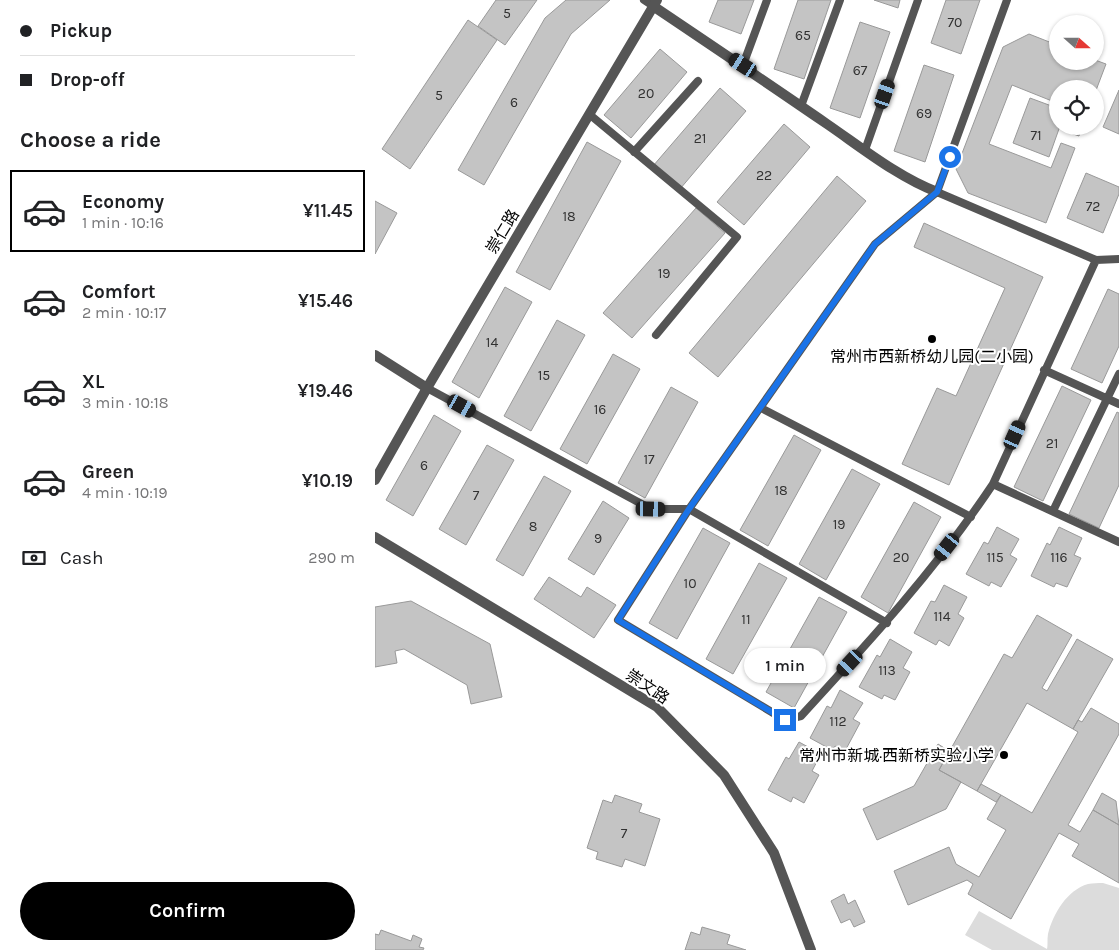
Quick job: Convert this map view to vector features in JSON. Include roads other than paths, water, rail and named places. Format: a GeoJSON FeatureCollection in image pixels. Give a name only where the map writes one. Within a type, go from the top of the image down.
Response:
{"type":"FeatureCollection","features":[{"type":"Feature","properties":{"kind":"street"},"geometry":{"type":"LineString","coordinates":[[651,2],[865,150],[919,185],[937,192]]}},
{"type":"Feature","properties":{"kind":"street","name":"崇仁路"},"geometry":{"type":"LineString","coordinates":[[375,480],[427,388],[589,114],[651,2]]}},
{"type":"Feature","properties":{"kind":"street"},"geometry":{"type":"LineString","coordinates":[[375,355],[427,388]]}},
{"type":"Feature","properties":{"kind":"street","name":"崇文路"},"geometry":{"type":"LineString","coordinates":[[375,537],[657,707],[724,775],[774,852],[811,950]]}},
{"type":"Feature","properties":{"kind":"lane"},"geometry":{"type":"LineString","coordinates":[[743,65],[767,0]]}},
{"type":"Feature","properties":{"kind":"lane"},"geometry":{"type":"LineString","coordinates":[[801,106],[840,0]]}},
{"type":"Feature","properties":{"kind":"lane"},"geometry":{"type":"LineString","coordinates":[[865,150],[918,0]]}},
{"type":"Feature","properties":{"kind":"lane"},"geometry":{"type":"LineString","coordinates":[[1007,0],[937,192],[875,244],[689,509],[618,620],[785,720],[801,716],[887,623],[971,517],[993,484],[1096,260]]}},
{"type":"Feature","properties":{"kind":"lane"},"geometry":{"type":"LineString","coordinates":[[634,152],[698,81]]}},
{"type":"Feature","properties":{"kind":"lane"},"geometry":{"type":"LineString","coordinates":[[589,114],[737,237],[655,335]]}},
{"type":"Feature","properties":{"kind":"lane"},"geometry":{"type":"LineString","coordinates":[[937,192],[1096,260],[1119,259]]}},
{"type":"Feature","properties":{"kind":"lane"},"geometry":{"type":"LineString","coordinates":[[1045,370],[1119,404]]}},
{"type":"Feature","properties":{"kind":"lane"},"geometry":{"type":"LineString","coordinates":[[1053,511],[1119,374]]}},
{"type":"Feature","properties":{"kind":"lane"},"geometry":{"type":"LineString","coordinates":[[427,388],[651,509],[689,509],[887,623]]}},
{"type":"Feature","properties":{"kind":"lane"},"geometry":{"type":"LineString","coordinates":[[761,408],[971,517]]}},
{"type":"Feature","properties":{"kind":"lane"},"geometry":{"type":"LineString","coordinates":[[993,484],[1119,542]]}},
{"type":"Feature","properties":{"kind":"place","name":"常州市西新桥幼儿园(二小园)"},"geometry":{"type":"Point","coordinates":[932,339]}},
{"type":"Feature","properties":{"kind":"place","name":"常州市新城·西新桥实验小学"},"geometry":{"type":"Point","coordinates":[1004,755]}}]}
